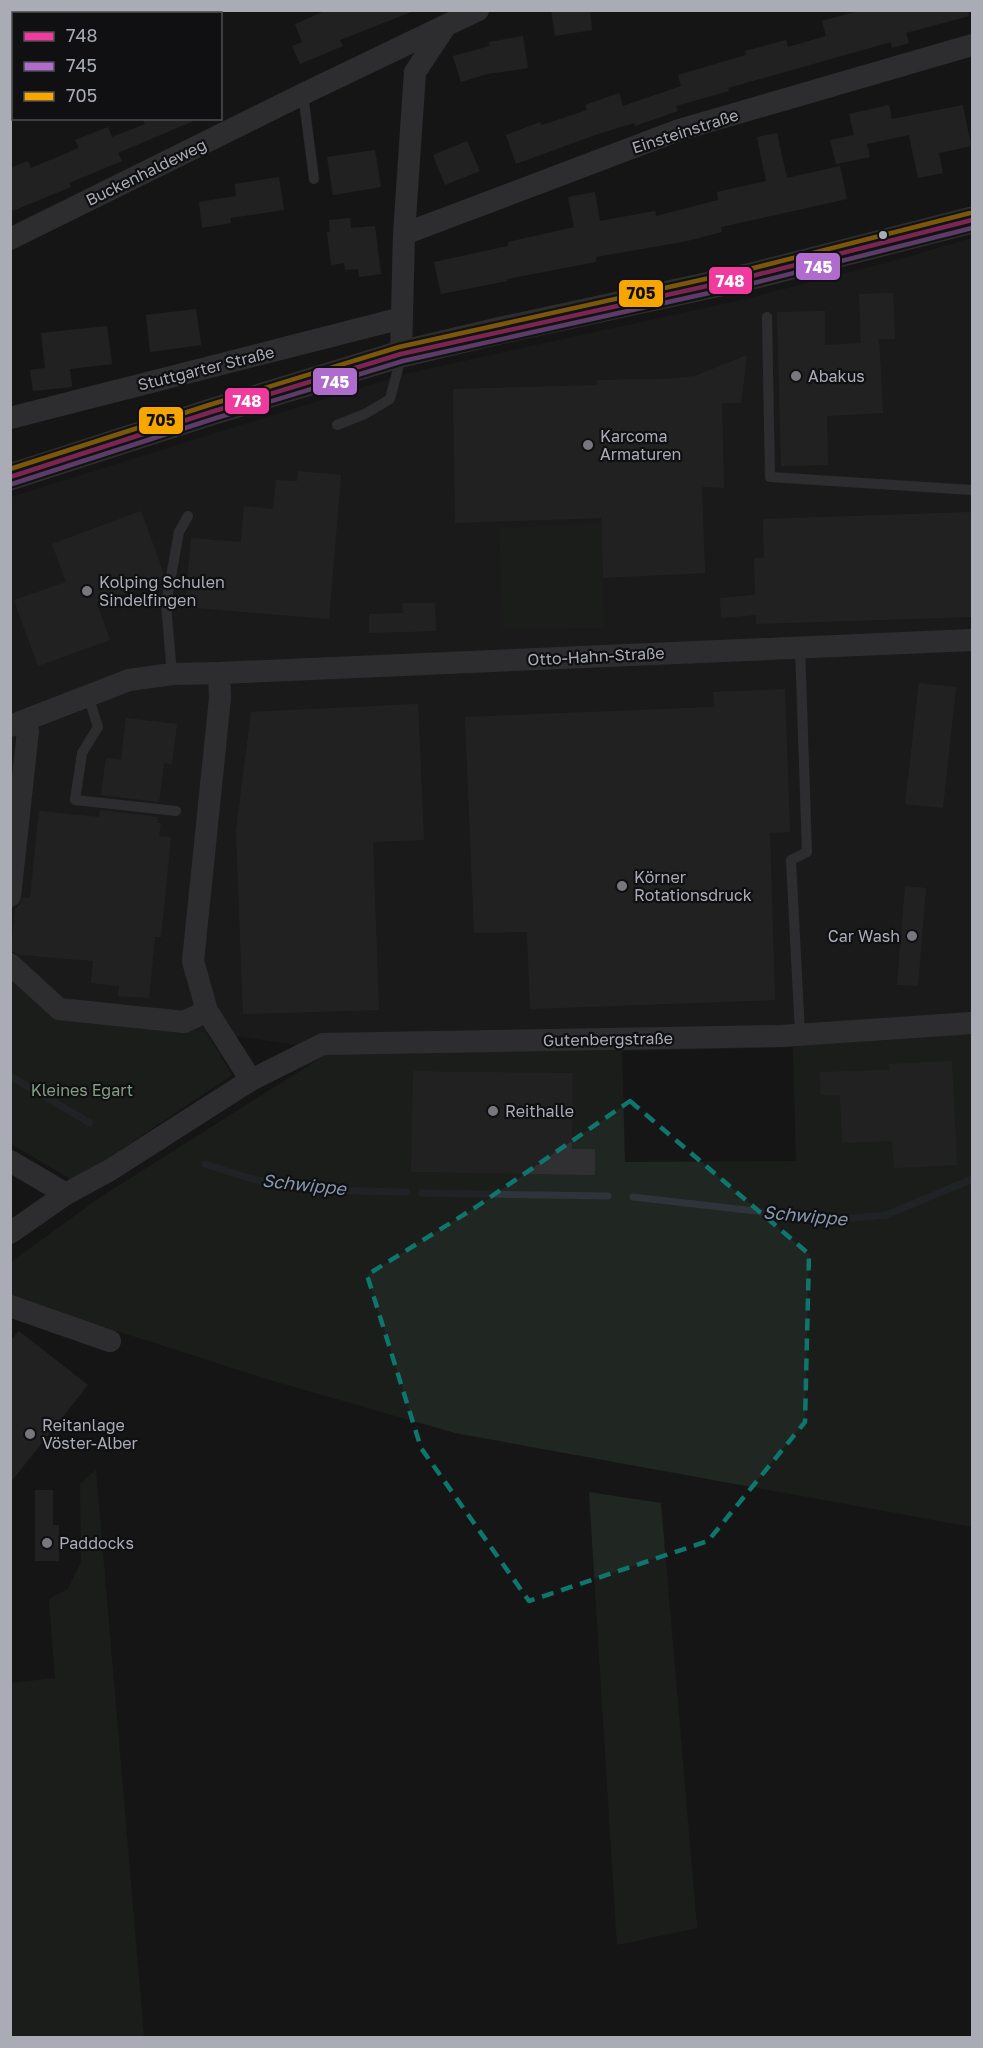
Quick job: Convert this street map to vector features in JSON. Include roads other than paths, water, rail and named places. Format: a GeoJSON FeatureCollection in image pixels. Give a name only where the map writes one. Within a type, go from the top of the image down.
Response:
{"type":"FeatureCollection","features":[{"type":"Feature","properties":{"kind":"street","name":"Buckenhaldeweg"},"geometry":{"type":"LineString","coordinates":[[10,239],[478,10]]}},
{"type":"Feature","properties":{"kind":"street","name":"Buckenhaldeweg"},"geometry":{"type":"LineString","coordinates":[[401,354],[404,234],[415,72],[445,27]]}},
{"type":"Feature","properties":{"kind":"street","name":"Einsteinstraße"},"geometry":{"type":"LineString","coordinates":[[404,234],[679,130],[972,45]]}},
{"type":"Feature","properties":{"kind":"street"},"geometry":{"type":"LineString","coordinates":[[10,477],[401,354],[498,330],[764,274],[972,220]]}},
{"type":"Feature","properties":{"kind":"street","name":"Stuttgarter Straße"},"geometry":{"type":"LineString","coordinates":[[10,418],[402,318]]}},
{"type":"Feature","properties":{"kind":"street","name":"Otto-Hahn-Straße"},"geometry":{"type":"LineString","coordinates":[[17,723],[129,680],[172,674],[972,640]]}},
{"type":"Feature","properties":{"kind":"street"},"geometry":{"type":"LineString","coordinates":[[10,1233],[66,1194],[110,1170],[251,1080],[207,1011],[193,961],[220,698],[219,673]]}},
{"type":"Feature","properties":{"kind":"street","name":"Otto-Hahn-Straße"},"geometry":{"type":"LineString","coordinates":[[10,896],[28,731],[17,723]]}},
{"type":"Feature","properties":{"kind":"street"},"geometry":{"type":"LineString","coordinates":[[10,964],[59,1009],[184,1022],[207,1011]]}},
{"type":"Feature","properties":{"kind":"street","name":"Gutenbergstraße"},"geometry":{"type":"LineString","coordinates":[[251,1080],[323,1044],[800,1034],[972,1023]]}},
{"type":"Feature","properties":{"kind":"street"},"geometry":{"type":"LineString","coordinates":[[10,1161],[66,1194]]}},
{"type":"Feature","properties":{"kind":"street"},"geometry":{"type":"LineString","coordinates":[[10,1306],[110,1341]]}},
{"type":"Feature","properties":{"kind":"lane"},"geometry":{"type":"LineString","coordinates":[[303,94],[314,179]]}},
{"type":"Feature","properties":{"kind":"lane"},"geometry":{"type":"LineString","coordinates":[[768,317],[770,477],[972,490]]}},
{"type":"Feature","properties":{"kind":"lane"},"geometry":{"type":"LineString","coordinates":[[337,425],[365,414],[390,399],[401,354]]}},
{"type":"Feature","properties":{"kind":"lane"},"geometry":{"type":"LineString","coordinates":[[172,674],[166,604],[179,532],[188,516]]}},
{"type":"Feature","properties":{"kind":"lane"},"geometry":{"type":"LineString","coordinates":[[800,647],[807,852],[791,860],[800,1034]]}},
{"type":"Feature","properties":{"kind":"lane"},"geometry":{"type":"LineString","coordinates":[[88,695],[98,727],[82,753],[75,800],[177,811]]}},
{"type":"Feature","properties":{"kind":"waterway","name":"Schwippe"},"geometry":{"type":"LineString","coordinates":[[10,1076],[90,1123]]}},
{"type":"Feature","properties":{"kind":"waterway","name":"Schwippe"},"geometry":{"type":"LineString","coordinates":[[205,1164],[253,1179],[291,1186],[330,1190],[406,1192]]}},
{"type":"Feature","properties":{"kind":"waterway","name":"Schwippe"},"geometry":{"type":"LineString","coordinates":[[633,1197],[833,1220],[886,1215],[970,1180]]}},
{"type":"Feature","properties":{"kind":"waterway","name":"Schwippe"},"geometry":{"type":"LineString","coordinates":[[422,1193],[608,1196]]}},
{"type":"Feature","properties":{"kind":"place","name":"Abakus"},"geometry":{"type":"Point","coordinates":[796,376]}},
{"type":"Feature","properties":{"kind":"place","name":"Karcoma Armaturen"},"geometry":{"type":"Point","coordinates":[588,445]}},
{"type":"Feature","properties":{"kind":"place","name":"Kolping Schulen Sindelfingen"},"geometry":{"type":"Point","coordinates":[87,591]}},
{"type":"Feature","properties":{"kind":"place","name":"Körner Rotationsdruck"},"geometry":{"type":"Point","coordinates":[622,886]}},
{"type":"Feature","properties":{"kind":"place","name":"Car Wash"},"geometry":{"type":"Point","coordinates":[912,936]}},
{"type":"Feature","properties":{"kind":"place","name":"Reithalle"},"geometry":{"type":"Point","coordinates":[493,1111]}},
{"type":"Feature","properties":{"kind":"place","name":"Reitanlage Vöster-Alber"},"geometry":{"type":"Point","coordinates":[30,1434]}},
{"type":"Feature","properties":{"kind":"place","name":"Paddocks"},"geometry":{"type":"Point","coordinates":[47,1543]}},
{"type":"Feature","properties":{"kind":"park label","name":"Kleines Egart"},"geometry":{"type":"Point","coordinates":[82,1090]}}]}
